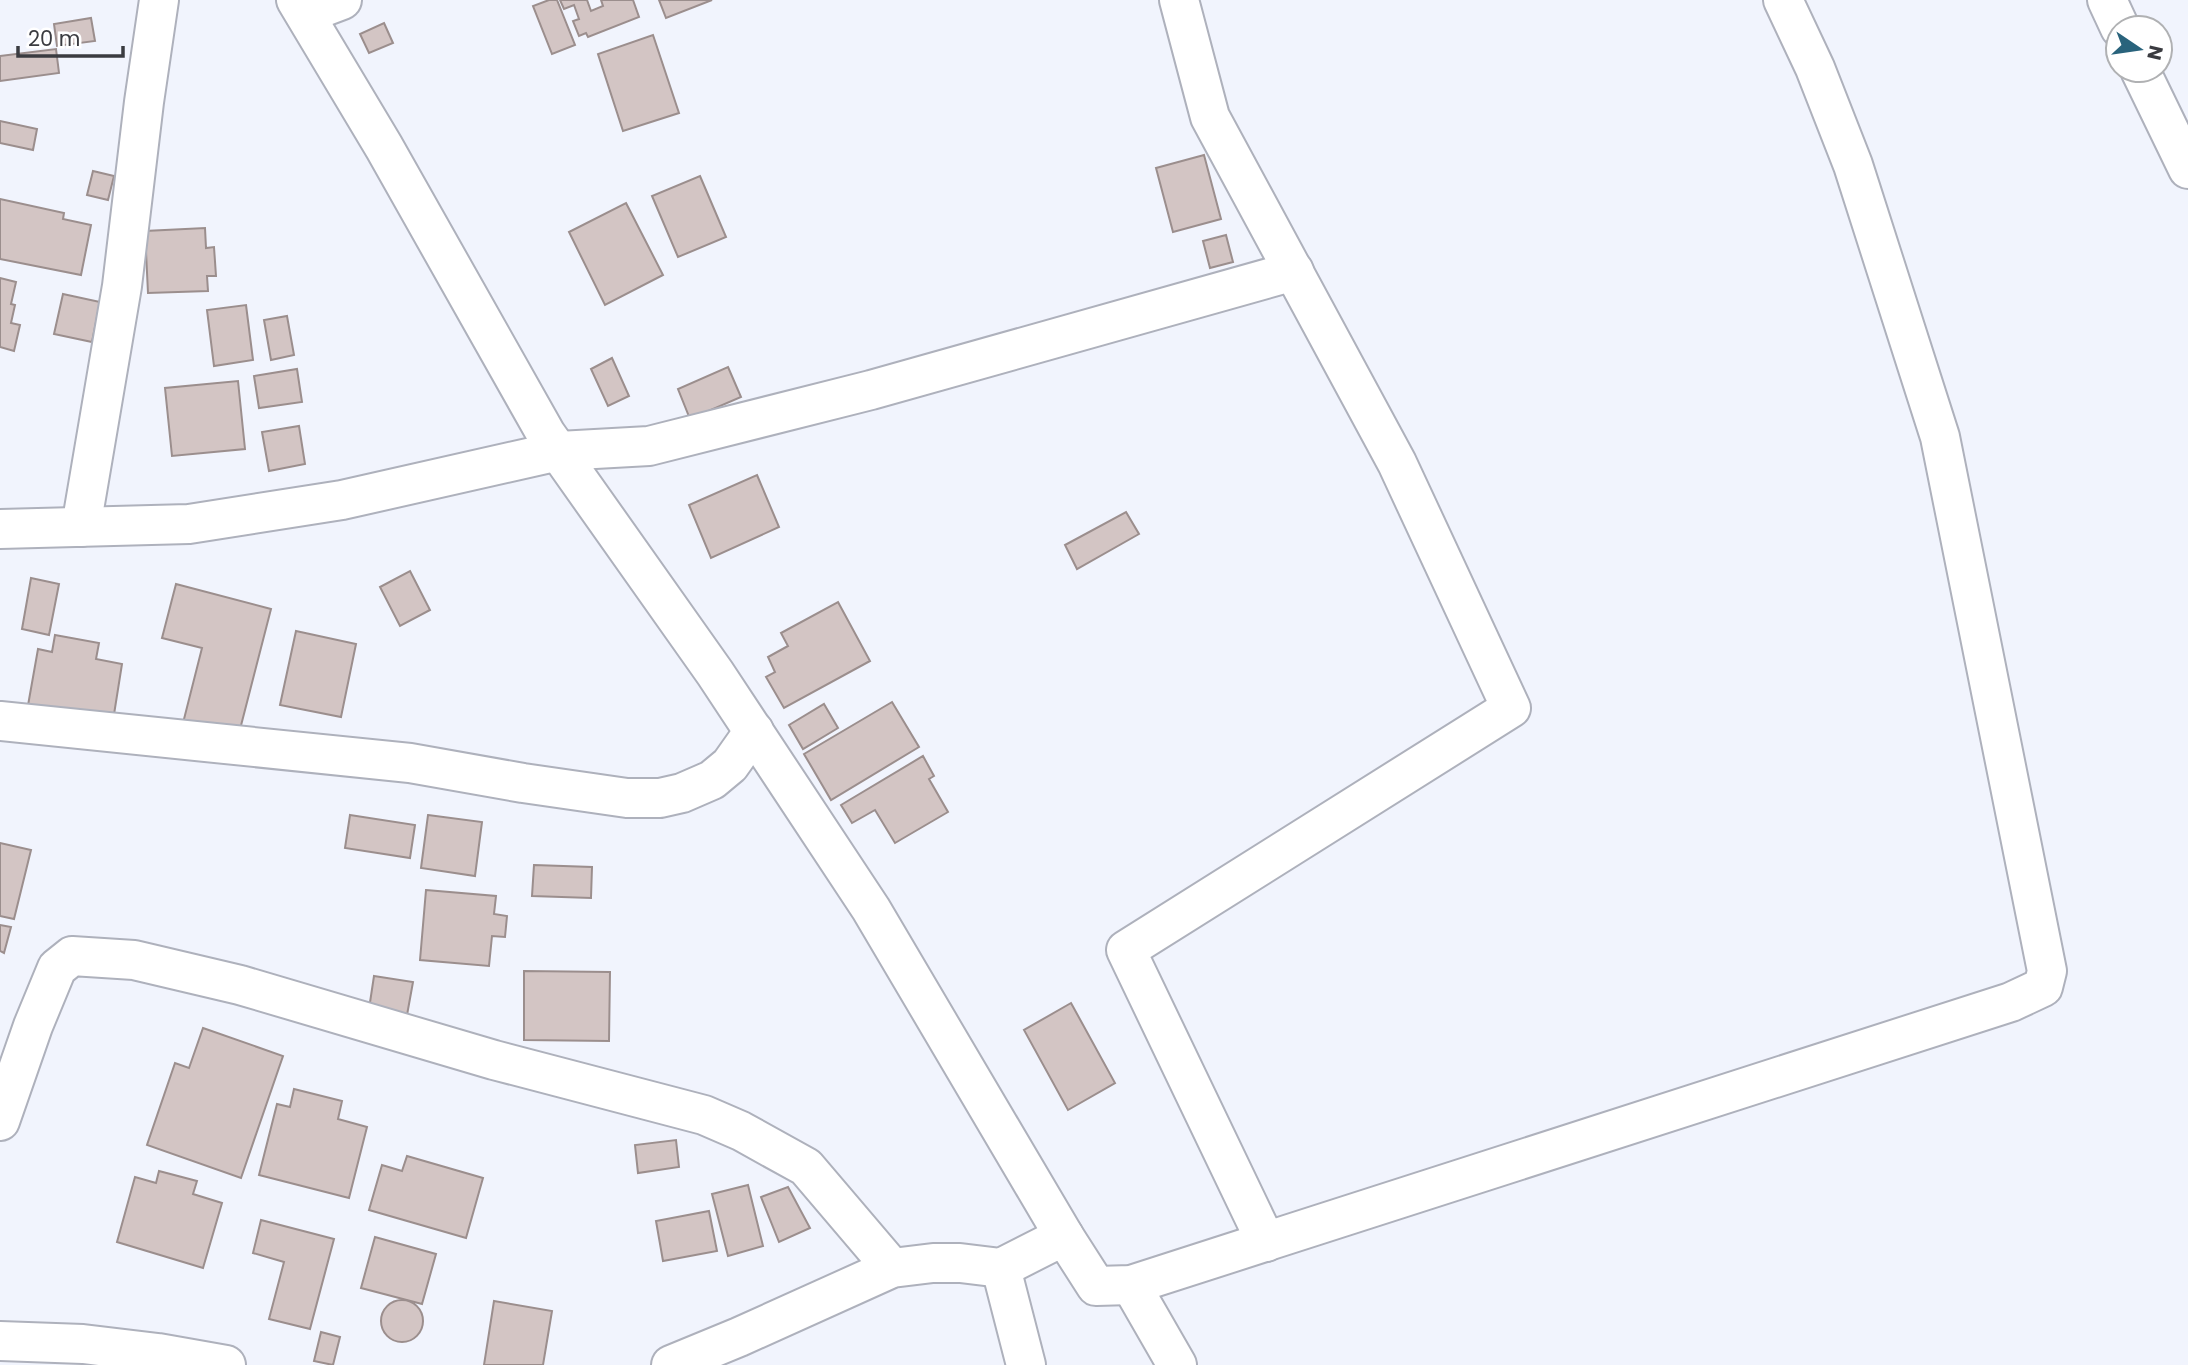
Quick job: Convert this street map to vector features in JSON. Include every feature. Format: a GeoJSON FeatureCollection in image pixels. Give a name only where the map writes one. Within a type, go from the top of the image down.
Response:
{"type":"FeatureCollection","features":[{"type":"Feature","properties":{"kind":"street"},"geometry":{"type":"LineString","coordinates":[[81,527],[122,286],[159,0]]}},
{"type":"Feature","properties":{"kind":"street"},"geometry":{"type":"LineString","coordinates":[[342,0],[300,7],[384,147],[546,434],[754,731],[871,908],[1096,1286],[1131,1285],[2011,1002],[2043,987],[2047,971],[1941,437],[1853,165],[1815,68],[1783,0]]}},
{"type":"Feature","properties":{"kind":"street"},"geometry":{"type":"LineString","coordinates":[[1179,0],[1210,117],[1397,463],[1511,708],[1126,950],[1266,1242]]}},
{"type":"Feature","properties":{"kind":"street"},"geometry":{"type":"LineString","coordinates":[[2147,84],[2188,169]]}},
{"type":"Feature","properties":{"kind":"street"},"geometry":{"type":"LineString","coordinates":[[0,529],[189,524],[329,502],[559,451],[649,446],[871,390],[1294,271]]}},
{"type":"Feature","properties":{"kind":"street"},"geometry":{"type":"LineString","coordinates":[[0,721],[410,763],[627,798],[660,798],[682,793],[712,780],[730,765],[754,731]]}},
{"type":"Feature","properties":{"kind":"street"},"geometry":{"type":"LineString","coordinates":[[0,1121],[33,1026],[57,968],[72,956],[134,960],[240,985],[494,1060],[704,1115],[741,1131],[806,1167],[892,1268]]}},
{"type":"Feature","properties":{"kind":"street"},"geometry":{"type":"LineString","coordinates":[[671,1365],[892,1268],[960,1263],[1001,1268],[1064,1236]]}},
{"type":"Feature","properties":{"kind":"street"},"geometry":{"type":"LineString","coordinates":[[1001,1268],[1026,1365]]}},
{"type":"Feature","properties":{"kind":"street"},"geometry":{"type":"LineString","coordinates":[[1131,1285],[1177,1365]]}},
{"type":"Feature","properties":{"kind":"street"},"geometry":{"type":"LineString","coordinates":[[0,1341],[83,1344],[226,1365]]}},
{"type":"Feature","properties":{"kind":"building"},"geometry":{"type":"Polygon","coordinates":[[[557,0],[575,45],[552,54],[533,6],[557,0]]]}},
{"type":"Feature","properties":{"kind":"building"},"geometry":{"type":"Polygon","coordinates":[[[560,0],[587,0],[591,11],[603,6],[601,0],[633,0],[639,17],[588,37],[586,33],[579,36],[573,21],[579,19],[574,5],[564,9],[560,0]]]}},
{"type":"Feature","properties":{"kind":"building"},"geometry":{"type":"Polygon","coordinates":[[[659,0],[712,0],[666,18],[659,0]]]}},
{"type":"Feature","properties":{"kind":"building"},"geometry":{"type":"Polygon","coordinates":[[[91,18],[95,41],[57,46],[54,24],[91,18]]]}},
{"type":"Feature","properties":{"kind":"building"},"geometry":{"type":"Polygon","coordinates":[[[384,23],[393,43],[369,53],[360,34],[384,23]]]}},
{"type":"Feature","properties":{"kind":"building"},"geometry":{"type":"Polygon","coordinates":[[[653,35],[679,113],[623,131],[598,54],[653,35]]]}},
{"type":"Feature","properties":{"kind":"building"},"geometry":{"type":"Polygon","coordinates":[[[56,49],[59,73],[0,81],[0,56],[56,49]]]}},
{"type":"Feature","properties":{"kind":"building"},"geometry":{"type":"Polygon","coordinates":[[[0,121],[37,129],[33,150],[0,143],[0,121]]]}},
{"type":"Feature","properties":{"kind":"building"},"geometry":{"type":"Polygon","coordinates":[[[1204,155],[1221,219],[1173,232],[1156,168],[1204,155]]]}},
{"type":"Feature","properties":{"kind":"building"},"geometry":{"type":"Polygon","coordinates":[[[93,171],[114,176],[108,200],[87,195],[93,171]]]}},
{"type":"Feature","properties":{"kind":"building"},"geometry":{"type":"Polygon","coordinates":[[[700,176],[726,237],[678,257],[652,196],[700,176]]]}},
{"type":"Feature","properties":{"kind":"building"},"geometry":{"type":"Polygon","coordinates":[[[0,199],[64,213],[63,219],[91,225],[81,275],[0,259],[0,199]]]}},
{"type":"Feature","properties":{"kind":"building"},"geometry":{"type":"Polygon","coordinates":[[[626,203],[663,275],[605,305],[569,232],[626,203]]]}},
{"type":"Feature","properties":{"kind":"building"},"geometry":{"type":"Polygon","coordinates":[[[205,228],[206,248],[214,247],[216,276],[207,276],[208,291],[148,293],[145,231],[205,228]]]}},
{"type":"Feature","properties":{"kind":"building"},"geometry":{"type":"Polygon","coordinates":[[[1226,235],[1233,262],[1210,268],[1203,241],[1226,235]]]}},
{"type":"Feature","properties":{"kind":"building"},"geometry":{"type":"Polygon","coordinates":[[[0,278],[16,282],[11,304],[15,305],[11,323],[20,325],[14,351],[0,347],[0,278]]]}},
{"type":"Feature","properties":{"kind":"building"},"geometry":{"type":"Polygon","coordinates":[[[63,294],[100,302],[92,342],[54,334],[63,294]]]}},
{"type":"Feature","properties":{"kind":"building"},"geometry":{"type":"Polygon","coordinates":[[[246,305],[253,360],[214,366],[207,310],[246,305]]]}},
{"type":"Feature","properties":{"kind":"building"},"geometry":{"type":"Polygon","coordinates":[[[287,316],[294,355],[271,360],[264,320],[287,316]]]}},
{"type":"Feature","properties":{"kind":"building"},"geometry":{"type":"Polygon","coordinates":[[[612,358],[629,396],[608,406],[591,369],[612,358]]]}},
{"type":"Feature","properties":{"kind":"building"},"geometry":{"type":"Polygon","coordinates":[[[728,367],[741,397],[690,419],[678,389],[728,367]]]}},
{"type":"Feature","properties":{"kind":"building"},"geometry":{"type":"Polygon","coordinates":[[[297,369],[302,402],[259,408],[254,376],[297,369]]]}},
{"type":"Feature","properties":{"kind":"building"},"geometry":{"type":"Polygon","coordinates":[[[238,381],[245,449],[172,456],[165,388],[238,381]]]}},
{"type":"Feature","properties":{"kind":"building"},"geometry":{"type":"Polygon","coordinates":[[[299,426],[305,464],[269,471],[262,432],[299,426]]]}},
{"type":"Feature","properties":{"kind":"building"},"geometry":{"type":"Polygon","coordinates":[[[757,475],[779,527],[711,558],[689,505],[757,475]]]}},
{"type":"Feature","properties":{"kind":"building"},"geometry":{"type":"Polygon","coordinates":[[[1126,512],[1139,534],[1077,569],[1065,545],[1126,512]]]}},
{"type":"Feature","properties":{"kind":"building"},"geometry":{"type":"Polygon","coordinates":[[[410,571],[430,610],[400,626],[380,587],[410,571]]]}},
{"type":"Feature","properties":{"kind":"building"},"geometry":{"type":"Polygon","coordinates":[[[31,578],[59,584],[49,635],[22,629],[31,578]]]}},
{"type":"Feature","properties":{"kind":"building"},"geometry":{"type":"Polygon","coordinates":[[[176,584],[271,609],[237,741],[182,727],[202,648],[162,638],[176,584]]]}},
{"type":"Feature","properties":{"kind":"building"},"geometry":{"type":"Polygon","coordinates":[[[838,602],[870,661],[784,708],[766,677],[775,672],[768,657],[788,646],[781,633],[838,602]]]}},
{"type":"Feature","properties":{"kind":"building"},"geometry":{"type":"Polygon","coordinates":[[[296,631],[356,644],[341,717],[280,705],[296,631]]]}},
{"type":"Feature","properties":{"kind":"building"},"geometry":{"type":"Polygon","coordinates":[[[55,635],[99,643],[96,659],[122,664],[112,727],[27,711],[38,649],[52,652],[55,635]]]}},
{"type":"Feature","properties":{"kind":"building"},"geometry":{"type":"Polygon","coordinates":[[[892,702],[919,747],[831,800],[804,754],[892,702]]]}},
{"type":"Feature","properties":{"kind":"building"},"geometry":{"type":"Polygon","coordinates":[[[824,704],[838,728],[803,749],[789,725],[824,704]]]}},
{"type":"Feature","properties":{"kind":"building"},"geometry":{"type":"Polygon","coordinates":[[[923,756],[934,776],[929,779],[948,812],[895,843],[875,810],[852,823],[841,805],[923,756]]]}},
{"type":"Feature","properties":{"kind":"building"},"geometry":{"type":"Polygon","coordinates":[[[350,815],[415,825],[410,858],[345,848],[350,815]]]}},
{"type":"Feature","properties":{"kind":"building"},"geometry":{"type":"Polygon","coordinates":[[[428,815],[482,822],[475,876],[421,868],[428,815]]]}},
{"type":"Feature","properties":{"kind":"building"},"geometry":{"type":"Polygon","coordinates":[[[0,843],[31,850],[14,919],[0,916],[0,843]]]}},
{"type":"Feature","properties":{"kind":"building"},"geometry":{"type":"Polygon","coordinates":[[[534,865],[592,867],[591,898],[532,896],[534,865]]]}},
{"type":"Feature","properties":{"kind":"building"},"geometry":{"type":"Polygon","coordinates":[[[426,890],[496,896],[494,914],[507,916],[505,937],[492,936],[489,966],[420,960],[426,890]]]}},
{"type":"Feature","properties":{"kind":"building"},"geometry":{"type":"Polygon","coordinates":[[[0,925],[11,927],[4,953],[0,951],[0,925]]]}},
{"type":"Feature","properties":{"kind":"building"},"geometry":{"type":"Polygon","coordinates":[[[524,971],[610,972],[609,1041],[524,1040],[524,971]]]}},
{"type":"Feature","properties":{"kind":"building"},"geometry":{"type":"Polygon","coordinates":[[[374,976],[413,982],[407,1015],[369,1009],[374,976]]]}},
{"type":"Feature","properties":{"kind":"building"},"geometry":{"type":"Polygon","coordinates":[[[1071,1003],[1115,1083],[1068,1110],[1024,1030],[1071,1003]]]}},
{"type":"Feature","properties":{"kind":"building"},"geometry":{"type":"Polygon","coordinates":[[[203,1028],[283,1056],[241,1178],[147,1145],[175,1063],[189,1068],[203,1028]]]}},
{"type":"Feature","properties":{"kind":"building"},"geometry":{"type":"Polygon","coordinates":[[[294,1089],[342,1101],[338,1119],[367,1127],[349,1198],[259,1175],[277,1104],[290,1107],[294,1089]]]}},
{"type":"Feature","properties":{"kind":"building"},"geometry":{"type":"Polygon","coordinates":[[[676,1140],[679,1167],[638,1173],[635,1145],[676,1140]]]}},
{"type":"Feature","properties":{"kind":"building"},"geometry":{"type":"Polygon","coordinates":[[[407,1156],[483,1178],[466,1238],[369,1210],[382,1165],[402,1171],[407,1156]]]}},
{"type":"Feature","properties":{"kind":"building"},"geometry":{"type":"Polygon","coordinates":[[[159,1171],[197,1181],[193,1194],[222,1203],[203,1268],[117,1242],[135,1177],[156,1183],[159,1171]]]}},
{"type":"Feature","properties":{"kind":"building"},"geometry":{"type":"Polygon","coordinates":[[[748,1185],[763,1246],[728,1256],[712,1194],[748,1185]]]}},
{"type":"Feature","properties":{"kind":"building"},"geometry":{"type":"Polygon","coordinates":[[[788,1187],[810,1228],[779,1242],[761,1197],[788,1187]]]}},
{"type":"Feature","properties":{"kind":"building"},"geometry":{"type":"Polygon","coordinates":[[[709,1211],[717,1251],[663,1261],[656,1221],[709,1211]]]}},
{"type":"Feature","properties":{"kind":"building"},"geometry":{"type":"Polygon","coordinates":[[[261,1220],[334,1239],[310,1329],[269,1319],[284,1262],[253,1253],[261,1220]]]}},
{"type":"Feature","properties":{"kind":"building"},"geometry":{"type":"Polygon","coordinates":[[[375,1237],[436,1254],[422,1304],[361,1288],[375,1237]]]}},
{"type":"Feature","properties":{"kind":"building"},"geometry":{"type":"Polygon","coordinates":[[[402,1300],[417,1306],[423,1321],[417,1336],[402,1342],[387,1336],[381,1321],[387,1306],[402,1300]]]}},
{"type":"Feature","properties":{"kind":"building"},"geometry":{"type":"Polygon","coordinates":[[[494,1301],[552,1311],[543,1365],[484,1365],[494,1301]]]}},
{"type":"Feature","properties":{"kind":"building"},"geometry":{"type":"Polygon","coordinates":[[[321,1332],[340,1337],[333,1365],[314,1361],[321,1332]]]}}]}
